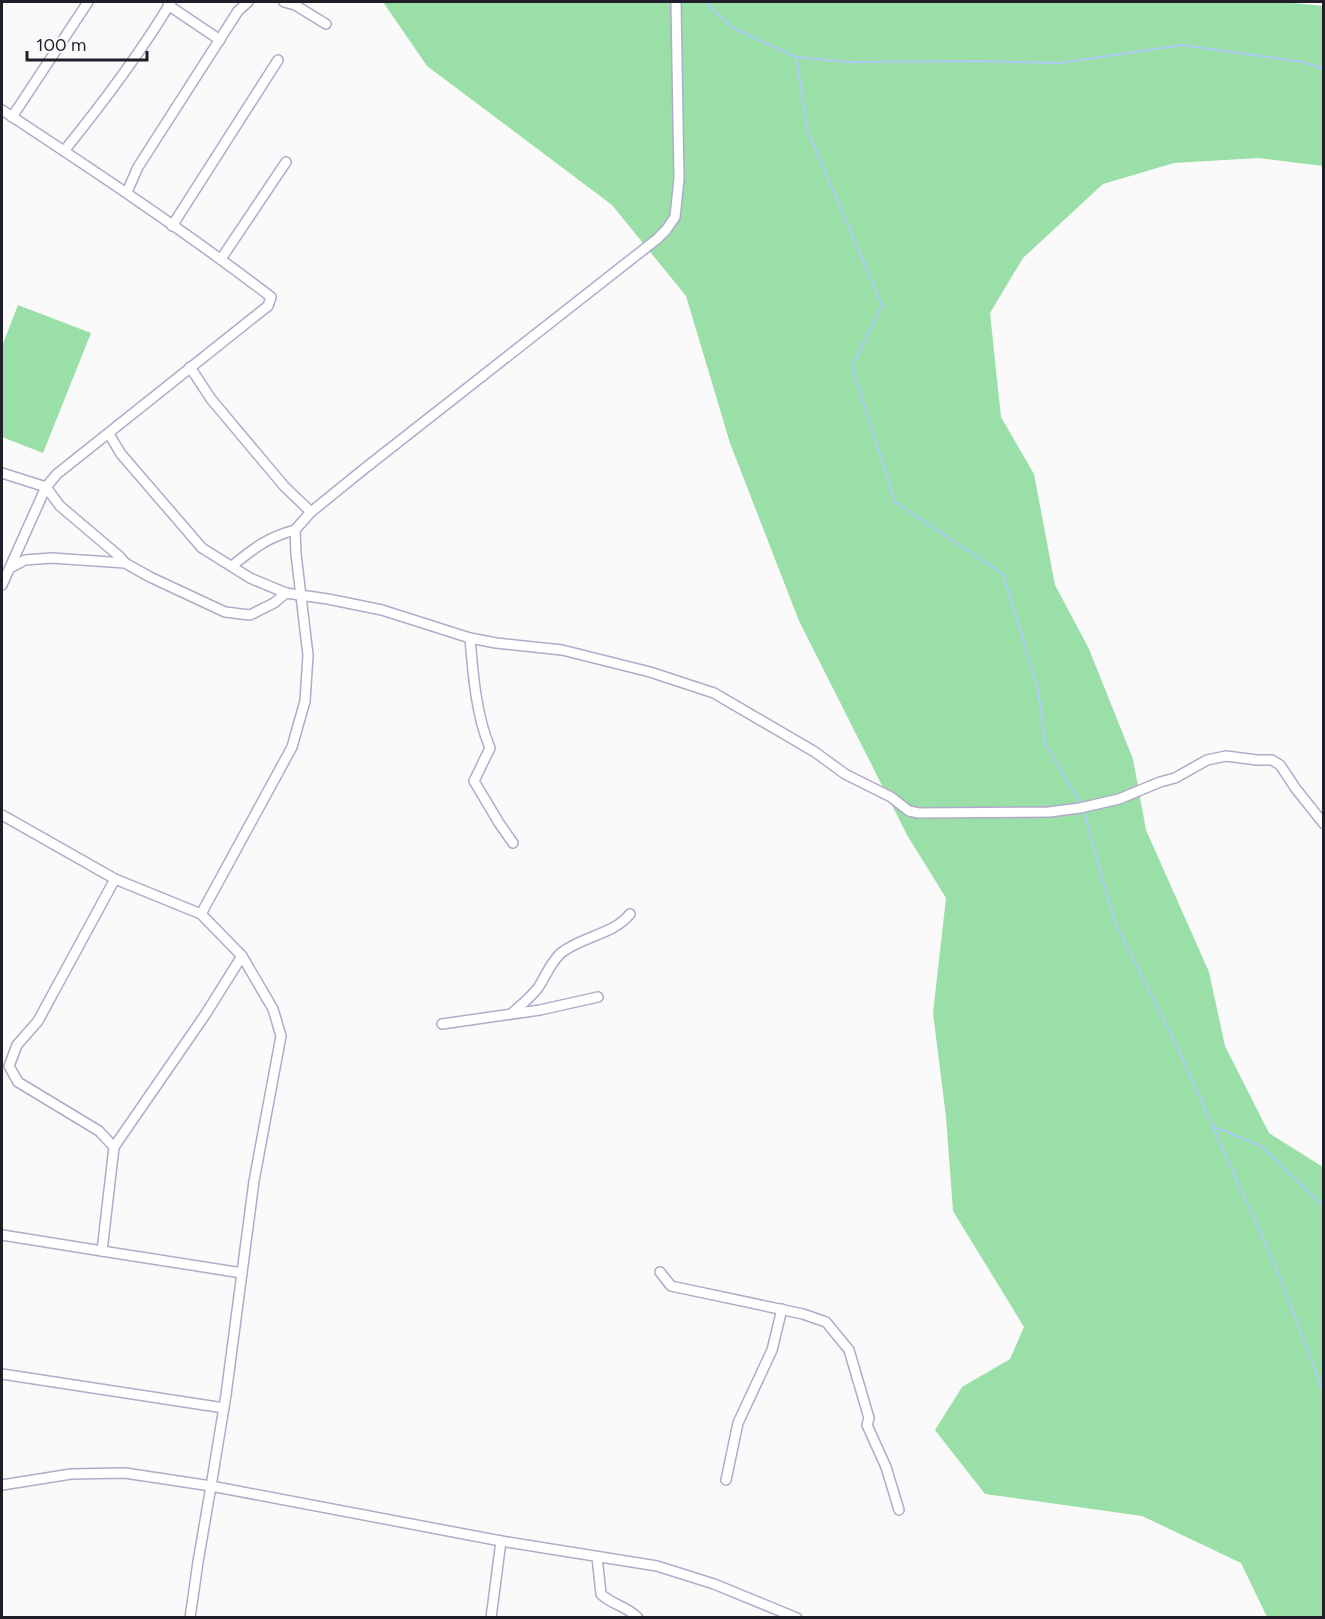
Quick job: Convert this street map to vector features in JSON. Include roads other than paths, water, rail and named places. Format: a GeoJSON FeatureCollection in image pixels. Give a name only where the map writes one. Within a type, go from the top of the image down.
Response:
{"type":"FeatureCollection","features":[{"type":"Feature","properties":{"kind":"street"},"geometry":{"type":"LineString","coordinates":[[12,117],[88,2]]}},
{"type":"Feature","properties":{"kind":"street"},"geometry":{"type":"LineString","coordinates":[[127,192],[138,167],[238,11],[248,2]]}},
{"type":"Feature","properties":{"kind":"street"},"geometry":{"type":"LineString","coordinates":[[284,2],[295,5],[326,24]]}},
{"type":"Feature","properties":{"kind":"street"},"geometry":{"type":"LineString","coordinates":[[232,566],[254,548],[274,536],[295,530],[311,512],[666,230],[675,217],[679,179],[676,2]]}},
{"type":"Feature","properties":{"kind":"street"},"geometry":{"type":"LineString","coordinates":[[64,151],[89,121],[155,29],[170,3],[220,40]]}},
{"type":"Feature","properties":{"kind":"street"},"geometry":{"type":"LineString","coordinates":[[172,225],[278,60]]}},
{"type":"Feature","properties":{"kind":"street"},"geometry":{"type":"LineString","coordinates":[[2,110],[127,192],[272,297],[268,306],[57,474],[46,487],[2,585]]}},
{"type":"Feature","properties":{"kind":"street"},"geometry":{"type":"LineString","coordinates":[[221,259],[286,162]]}},
{"type":"Feature","properties":{"kind":"street"},"geometry":{"type":"LineString","coordinates":[[190,367],[211,399],[284,486],[311,512]]}},
{"type":"Feature","properties":{"kind":"street"},"geometry":{"type":"LineString","coordinates":[[109,434],[121,454],[202,548],[250,578],[286,593],[382,610],[471,638],[562,650],[650,672],[714,693],[815,752],[845,774],[891,797],[909,811],[918,813],[1049,812],[1080,808],[1119,799],[1175,778],[1207,760],[1226,756],[1272,760],[1280,765],[1323,824]]}},
{"type":"Feature","properties":{"kind":"street"},"geometry":{"type":"LineString","coordinates":[[2,473],[46,487],[60,506],[125,563],[225,612],[250,615],[274,603],[286,593]]}},
{"type":"Feature","properties":{"kind":"street"},"geometry":{"type":"LineString","coordinates":[[201,914],[292,747],[305,701],[308,655],[295,530]]}},
{"type":"Feature","properties":{"kind":"street"},"geometry":{"type":"LineString","coordinates":[[10,568],[25,560],[52,558],[125,563]]}},
{"type":"Feature","properties":{"kind":"street"},"geometry":{"type":"LineString","coordinates":[[471,638],[477,702],[485,737],[490,748],[474,781],[513,843]]}},
{"type":"Feature","properties":{"kind":"street"},"geometry":{"type":"LineString","coordinates":[[2,815],[115,879],[201,914],[242,956],[273,1009],[281,1036],[254,1182],[224,1408],[190,1617]]}},
{"type":"Feature","properties":{"kind":"street"},"geometry":{"type":"LineString","coordinates":[[114,1147],[99,1131],[18,1082],[9,1066],[17,1045],[38,1021],[115,879]]}},
{"type":"Feature","properties":{"kind":"street"},"geometry":{"type":"LineString","coordinates":[[511,1014],[537,989],[549,966],[562,952],[610,930],[630,914]]}},
{"type":"Feature","properties":{"kind":"street"},"geometry":{"type":"LineString","coordinates":[[102,1251],[114,1147],[205,1016],[242,956]]}},
{"type":"Feature","properties":{"kind":"street"},"geometry":{"type":"LineString","coordinates":[[442,1024],[576,1003],[598,997]]}},
{"type":"Feature","properties":{"kind":"street"},"geometry":{"type":"LineString","coordinates":[[2,1235],[242,1273]]}},
{"type":"Feature","properties":{"kind":"street"},"geometry":{"type":"LineString","coordinates":[[660,1272],[671,1286],[782,1309],[826,1322],[849,1350],[868,1411],[867,1425],[886,1467],[899,1510]]}},
{"type":"Feature","properties":{"kind":"street"},"geometry":{"type":"LineString","coordinates":[[726,1480],[738,1423],[771,1350],[782,1309]]}},
{"type":"Feature","properties":{"kind":"street"},"geometry":{"type":"LineString","coordinates":[[2,1374],[224,1408]]}},
{"type":"Feature","properties":{"kind":"street"},"geometry":{"type":"LineString","coordinates":[[2,1485],[71,1474],[125,1473],[211,1486],[668,1570],[714,1584],[797,1617]]}},
{"type":"Feature","properties":{"kind":"street"},"geometry":{"type":"LineString","coordinates":[[491,1617],[501,1541]]}},
{"type":"Feature","properties":{"kind":"street"},"geometry":{"type":"LineString","coordinates":[[597,1557],[601,1594],[612,1604],[630,1610],[638,1617]]}},
{"type":"Feature","properties":{"kind":"waterway"},"geometry":{"type":"LineString","coordinates":[[705,2],[733,28],[796,57],[847,62],[1060,63],[1182,45],[1303,62],[1324,69]]}},
{"type":"Feature","properties":{"kind":"waterway"},"geometry":{"type":"LineString","coordinates":[[796,57],[808,132],[882,305],[852,366],[895,502],[1003,574],[1038,689],[1045,744],[1081,804]]}},
{"type":"Feature","properties":{"kind":"waterway"},"geometry":{"type":"LineString","coordinates":[[1083,809],[1114,920],[1175,1042],[1277,1270],[1324,1393]]}},
{"type":"Feature","properties":{"kind":"waterway"},"geometry":{"type":"LineString","coordinates":[[1214,1127],[1261,1146],[1324,1207]]}}]}
